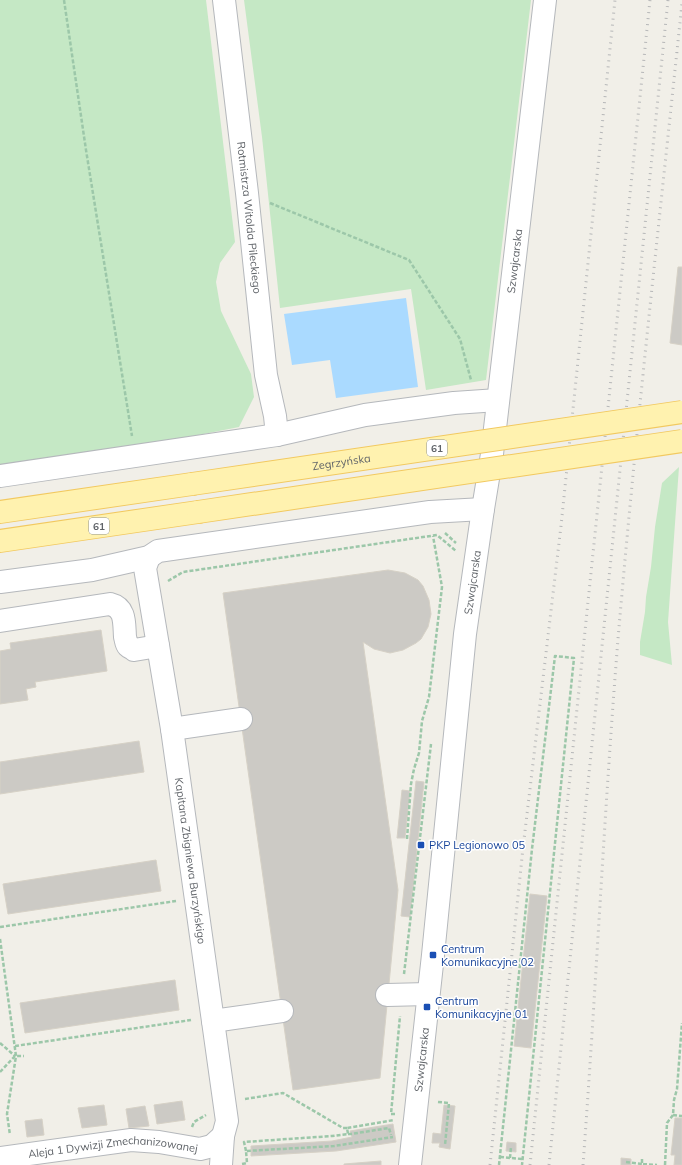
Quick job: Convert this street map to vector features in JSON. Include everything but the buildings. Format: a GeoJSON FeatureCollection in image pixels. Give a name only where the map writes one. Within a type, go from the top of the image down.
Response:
{"type":"FeatureCollection","features":[{"type":"Feature","properties":{"kind":"main road","name":"Zegrzyńska"},"geometry":{"type":"LineString","coordinates":[[0,512],[682,412]]}},
{"type":"Feature","properties":{"kind":"main road","name":"61"},"geometry":{"type":"LineString","coordinates":[[0,540],[682,441]]}},
{"type":"Feature","properties":{"kind":"street","name":"Rotmistrza Witolda Pileckiego"},"geometry":{"type":"LineString","coordinates":[[224,0],[247,193],[266,375],[275,416],[277,435]]}},
{"type":"Feature","properties":{"kind":"street","name":"Szwajcarska"},"geometry":{"type":"LineString","coordinates":[[410,1165],[465,634],[492,454],[545,0]]}},
{"type":"Feature","properties":{"kind":"street"},"geometry":{"type":"LineString","coordinates":[[0,476],[277,435],[365,415],[454,403],[498,400]]}},
{"type":"Feature","properties":{"kind":"street"},"geometry":{"type":"LineString","coordinates":[[0,582],[92,570],[149,557],[158,551],[430,512],[483,509]]}},
{"type":"Feature","properties":{"kind":"street","name":"Kapitana Zbigniewa Burzyńskigo"},"geometry":{"type":"LineString","coordinates":[[149,557],[145,568],[172,729],[204,1020],[227,1121],[223,1136],[229,1164]]}},
{"type":"Feature","properties":{"kind":"street"},"geometry":{"type":"LineString","coordinates":[[0,621],[110,604],[116,606],[123,614],[128,646],[134,650],[158,646]]}},
{"type":"Feature","properties":{"kind":"street"},"geometry":{"type":"LineString","coordinates":[[172,729],[241,719]]}},
{"type":"Feature","properties":{"kind":"street"},"geometry":{"type":"LineString","coordinates":[[394,996],[428,994]]}},
{"type":"Feature","properties":{"kind":"street"},"geometry":{"type":"LineString","coordinates":[[204,1020],[282,1011]]}},
{"type":"Feature","properties":{"kind":"street","name":"Aleja 1 Dywizji Zmechanizowanej"},"geometry":{"type":"LineString","coordinates":[[7,1157],[131,1140],[159,1142],[200,1149],[212,1146],[223,1136]]}},
{"type":"Feature","properties":{"kind":"path"},"geometry":{"type":"LineString","coordinates":[[64,0],[86,150],[135,455]]}},
{"type":"Feature","properties":{"kind":"path"},"geometry":{"type":"LineString","coordinates":[[247,193],[409,260],[460,340],[472,385]]}},
{"type":"Feature","properties":{"kind":"path"},"geometry":{"type":"LineString","coordinates":[[167,582],[183,572],[437,535],[459,554]]}},
{"type":"Feature","properties":{"kind":"path"},"geometry":{"type":"LineString","coordinates":[[407,839],[414,769],[420,753],[422,721],[428,697],[442,587],[433,536]]}},
{"type":"Feature","properties":{"kind":"path"},"geometry":{"type":"LineString","coordinates":[[499,1165],[531,857],[555,656],[574,658],[522,1165]]}},
{"type":"Feature","properties":{"kind":"path"},"geometry":{"type":"LineString","coordinates":[[399,1114],[391,1114],[394,996],[431,743]]}},
{"type":"Feature","properties":{"kind":"path"},"geometry":{"type":"LineString","coordinates":[[0,927],[180,900]]}},
{"type":"Feature","properties":{"kind":"path"},"geometry":{"type":"LineString","coordinates":[[0,939],[1,962],[16,1056],[8,1114],[7,1157]]}},
{"type":"Feature","properties":{"kind":"path"},"geometry":{"type":"LineString","coordinates":[[15,1046],[204,1020]]}},
{"type":"Feature","properties":{"kind":"path"},"geometry":{"type":"LineString","coordinates":[[665,1165],[667,1123],[672,1115],[677,1089],[682,1023]]}},
{"type":"Feature","properties":{"kind":"path"},"geometry":{"type":"LineString","coordinates":[[0,1043],[16,1056],[24,1056]]}},
{"type":"Feature","properties":{"kind":"path"},"geometry":{"type":"LineString","coordinates":[[0,1072],[16,1056]]}},
{"type":"Feature","properties":{"kind":"path"},"geometry":{"type":"LineString","coordinates":[[241,1102],[245,1099],[283,1093],[343,1128],[400,1119]]}},
{"type":"Feature","properties":{"kind":"path"},"geometry":{"type":"LineString","coordinates":[[445,1145],[449,1108]]}},
{"type":"Feature","properties":{"kind":"path"},"geometry":{"type":"LineString","coordinates":[[672,1115],[682,1116]]}},
{"type":"Feature","properties":{"kind":"path"},"geometry":{"type":"LineString","coordinates":[[347,1128],[348,1134]]}},
{"type":"Feature","properties":{"kind":"path"},"geometry":{"type":"LineString","coordinates":[[229,1164],[247,1163],[244,1142],[332,1136],[389,1128],[391,1137]]}},
{"type":"Feature","properties":{"kind":"path"},"geometry":{"type":"LineString","coordinates":[[246,1151],[334,1146],[395,1137]]}},
{"type":"Feature","properties":{"kind":"path"},"geometry":{"type":"LineString","coordinates":[[510,1158],[512,1147]]}},
{"type":"Feature","properties":{"kind":"path"},"geometry":{"type":"LineString","coordinates":[[500,1157],[522,1159]]}},
{"type":"Feature","properties":{"kind":"path"},"geometry":{"type":"LineString","coordinates":[[642,1159],[642,1164]]}},
{"type":"Feature","properties":{"kind":"path"},"geometry":{"type":"LineString","coordinates":[[626,1162],[657,1165]]}},
{"type":"Feature","properties":{"kind":"green space"},"geometry":{"type":"Polygon","coordinates":[[[0,0],[206,0],[235,242],[220,263],[216,282],[221,311],[251,374],[254,397],[239,427],[138,447],[0,468],[0,0]]]}},
{"type":"Feature","properties":{"kind":"green space"},"geometry":{"type":"Polygon","coordinates":[[[244,0],[531,0],[486,380],[426,390],[411,289],[280,308],[262,137],[244,0]]]}},
{"type":"Feature","properties":{"kind":"green space"},"geometry":{"type":"Polygon","coordinates":[[[679,467],[668,622],[672,665],[640,655],[640,642],[662,483],[679,467]]]}},
{"type":"Feature","properties":{"kind":"water"},"geometry":{"type":"Polygon","coordinates":[[[406,298],[418,387],[336,398],[330,360],[292,365],[284,314],[406,298]]]}},
{"type":"Feature","properties":{"kind":"railway"},"geometry":{"type":"LineString","coordinates":[[490,1165],[523,848],[561,526],[615,0]]}},
{"type":"Feature","properties":{"kind":"railway"},"geometry":{"type":"LineString","coordinates":[[530,1165],[650,0]]}},
{"type":"Feature","properties":{"kind":"railway"},"geometry":{"type":"LineString","coordinates":[[549,1165],[668,0]]}},
{"type":"Feature","properties":{"kind":"railway"},"geometry":{"type":"LineString","coordinates":[[583,1165],[608,770],[618,639],[640,400],[682,3]]}},
{"type":"Feature","properties":{"kind":"place","name":"PKP Legionowo 05"},"geometry":{"type":"Point","coordinates":[421,845]}},
{"type":"Feature","properties":{"kind":"place","name":"Centrum Komunikacyjne 02"},"geometry":{"type":"Point","coordinates":[433,955]}},
{"type":"Feature","properties":{"kind":"place","name":"Centrum Komunikacyjne 01"},"geometry":{"type":"Point","coordinates":[427,1007]}}]}
